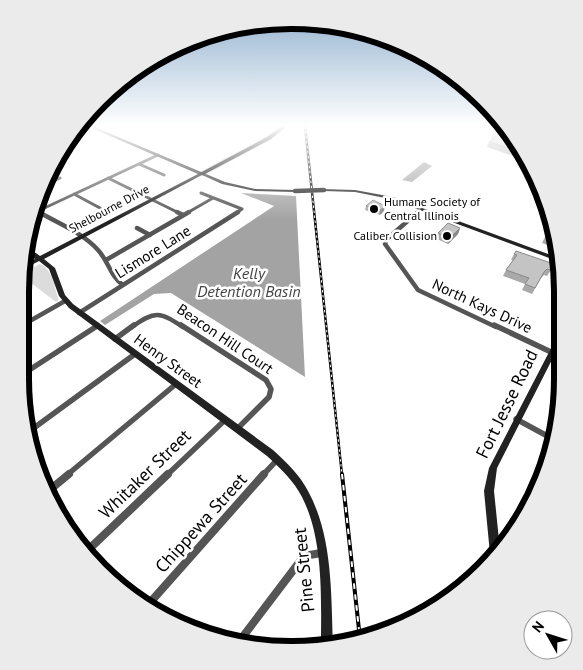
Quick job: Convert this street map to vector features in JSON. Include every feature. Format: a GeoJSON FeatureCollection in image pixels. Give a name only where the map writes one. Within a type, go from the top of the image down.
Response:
{"type":"FeatureCollection","features":[{"type":"Feature","properties":{"kind":"main road"},"geometry":{"type":"LineString","coordinates":[[163,157],[224,183],[243,188],[370,193],[421,209],[552,257]]}},
{"type":"Feature","properties":{"kind":"main road","name":"Shelbourne Drive"},"geometry":{"type":"LineString","coordinates":[[30,263],[233,157]]}},
{"type":"Feature","properties":{"kind":"main road","name":"Henry Street"},"geometry":{"type":"LineString","coordinates":[[32,253],[55,273],[65,301],[277,460],[294,477],[304,492]]}},
{"type":"Feature","properties":{"kind":"main road","name":"Fort Jesse Road"},"geometry":{"type":"LineString","coordinates":[[495,544],[489,491],[490,476],[496,458],[554,347]]}},
{"type":"Feature","properties":{"kind":"main road","name":"Pine Street"},"geometry":{"type":"LineString","coordinates":[[304,492],[314,517],[321,553],[327,639]]}},
{"type":"Feature","properties":{"kind":"street"},"geometry":{"type":"LineString","coordinates":[[42,209],[153,157]]}},
{"type":"Feature","properties":{"kind":"street"},"geometry":{"type":"LineString","coordinates":[[139,164],[164,175]]}},
{"type":"Feature","properties":{"kind":"street"},"geometry":{"type":"LineString","coordinates":[[108,178],[183,215]]}},
{"type":"Feature","properties":{"kind":"street"},"geometry":{"type":"LineString","coordinates":[[201,192],[213,198]]}},
{"type":"Feature","properties":{"kind":"street"},"geometry":{"type":"LineString","coordinates":[[74,194],[100,208]]}},
{"type":"Feature","properties":{"kind":"street"},"geometry":{"type":"LineString","coordinates":[[106,260],[213,198]]}},
{"type":"Feature","properties":{"kind":"street","name":"Lismore Lane"},"geometry":{"type":"LineString","coordinates":[[79,313],[240,211],[240,207],[213,198]]}},
{"type":"Feature","properties":{"kind":"street","name":"North Kays Drive"},"geometry":{"type":"LineString","coordinates":[[421,209],[385,242],[415,287],[425,294],[551,352]]}},
{"type":"Feature","properties":{"kind":"street"},"geometry":{"type":"LineString","coordinates":[[41,213],[95,247],[106,260],[111,276],[123,285]]}},
{"type":"Feature","properties":{"kind":"street"},"geometry":{"type":"LineString","coordinates":[[137,228],[150,235]]}},
{"type":"Feature","properties":{"kind":"street"},"geometry":{"type":"LineString","coordinates":[[29,321],[65,301]]}},
{"type":"Feature","properties":{"kind":"street","name":"Beacon Hill Court"},"geometry":{"type":"LineString","coordinates":[[115,339],[147,316],[163,314],[266,380],[271,389],[269,397],[237,429]]}},
{"type":"Feature","properties":{"kind":"street"},"geometry":{"type":"LineString","coordinates":[[29,370],[97,326]]}},
{"type":"Feature","properties":{"kind":"street"},"geometry":{"type":"LineString","coordinates":[[34,428],[135,354]]}},
{"type":"Feature","properties":{"kind":"street"},"geometry":{"type":"LineString","coordinates":[[53,488],[176,384]]}},
{"type":"Feature","properties":{"kind":"street"},"geometry":{"type":"LineString","coordinates":[[516,419],[548,436]]}},
{"type":"Feature","properties":{"kind":"street","name":"Whitaker Street"},"geometry":{"type":"LineString","coordinates":[[91,548],[225,420]]}},
{"type":"Feature","properties":{"kind":"street","name":"Chippewa Street"},"geometry":{"type":"LineString","coordinates":[[152,601],[277,460]]}},
{"type":"Feature","properties":{"kind":"street"},"geometry":{"type":"LineString","coordinates":[[243,637],[304,556],[321,553]]}},
{"type":"Feature","properties":{"kind":"shaded area"},"geometry":{"type":"Polygon","coordinates":[[[40,264],[48,270],[59,300],[56,302],[29,281],[30,269],[40,264]]]}},
{"type":"Feature","properties":{"kind":"water"},"geometry":{"type":"Polygon","coordinates":[[[424,162],[432,166],[412,182],[402,180],[424,162]]]}},
{"type":"Feature","properties":{"kind":"water","name":"Kelly Detention Basin"},"geometry":{"type":"Polygon","coordinates":[[[241,193],[296,196],[305,377],[171,293],[154,294],[105,325],[100,321],[274,206],[241,193]]]}},
{"type":"Feature","properties":{"kind":"building"},"geometry":{"type":"Polygon","coordinates":[[[373,200],[385,206],[380,210],[366,206],[373,200]]]}},
{"type":"Feature","properties":{"kind":"building"},"geometry":{"type":"Polygon","coordinates":[[[448,223],[460,228],[450,238],[438,233],[448,223]]]}},
{"type":"Feature","properties":{"kind":"building"},"geometry":{"type":"Polygon","coordinates":[[[516,251],[553,264],[553,266],[550,270],[547,269],[544,272],[535,288],[525,284],[529,278],[506,270],[517,255],[514,254],[516,251]]]}},
{"type":"Feature","properties":{"kind":"railway"},"geometry":{"type":"LineString","coordinates":[[308,157],[342,475]]}},
{"type":"Feature","properties":{"kind":"railway"},"geometry":{"type":"LineString","coordinates":[[342,474],[359,632]]}},
{"type":"Feature","properties":{"kind":"place","name":"Humane Society of Central Illinois"},"geometry":{"type":"Point","coordinates":[374,209]}},
{"type":"Feature","properties":{"kind":"place","name":"Caliber Collision"},"geometry":{"type":"Point","coordinates":[447,236]}}]}
